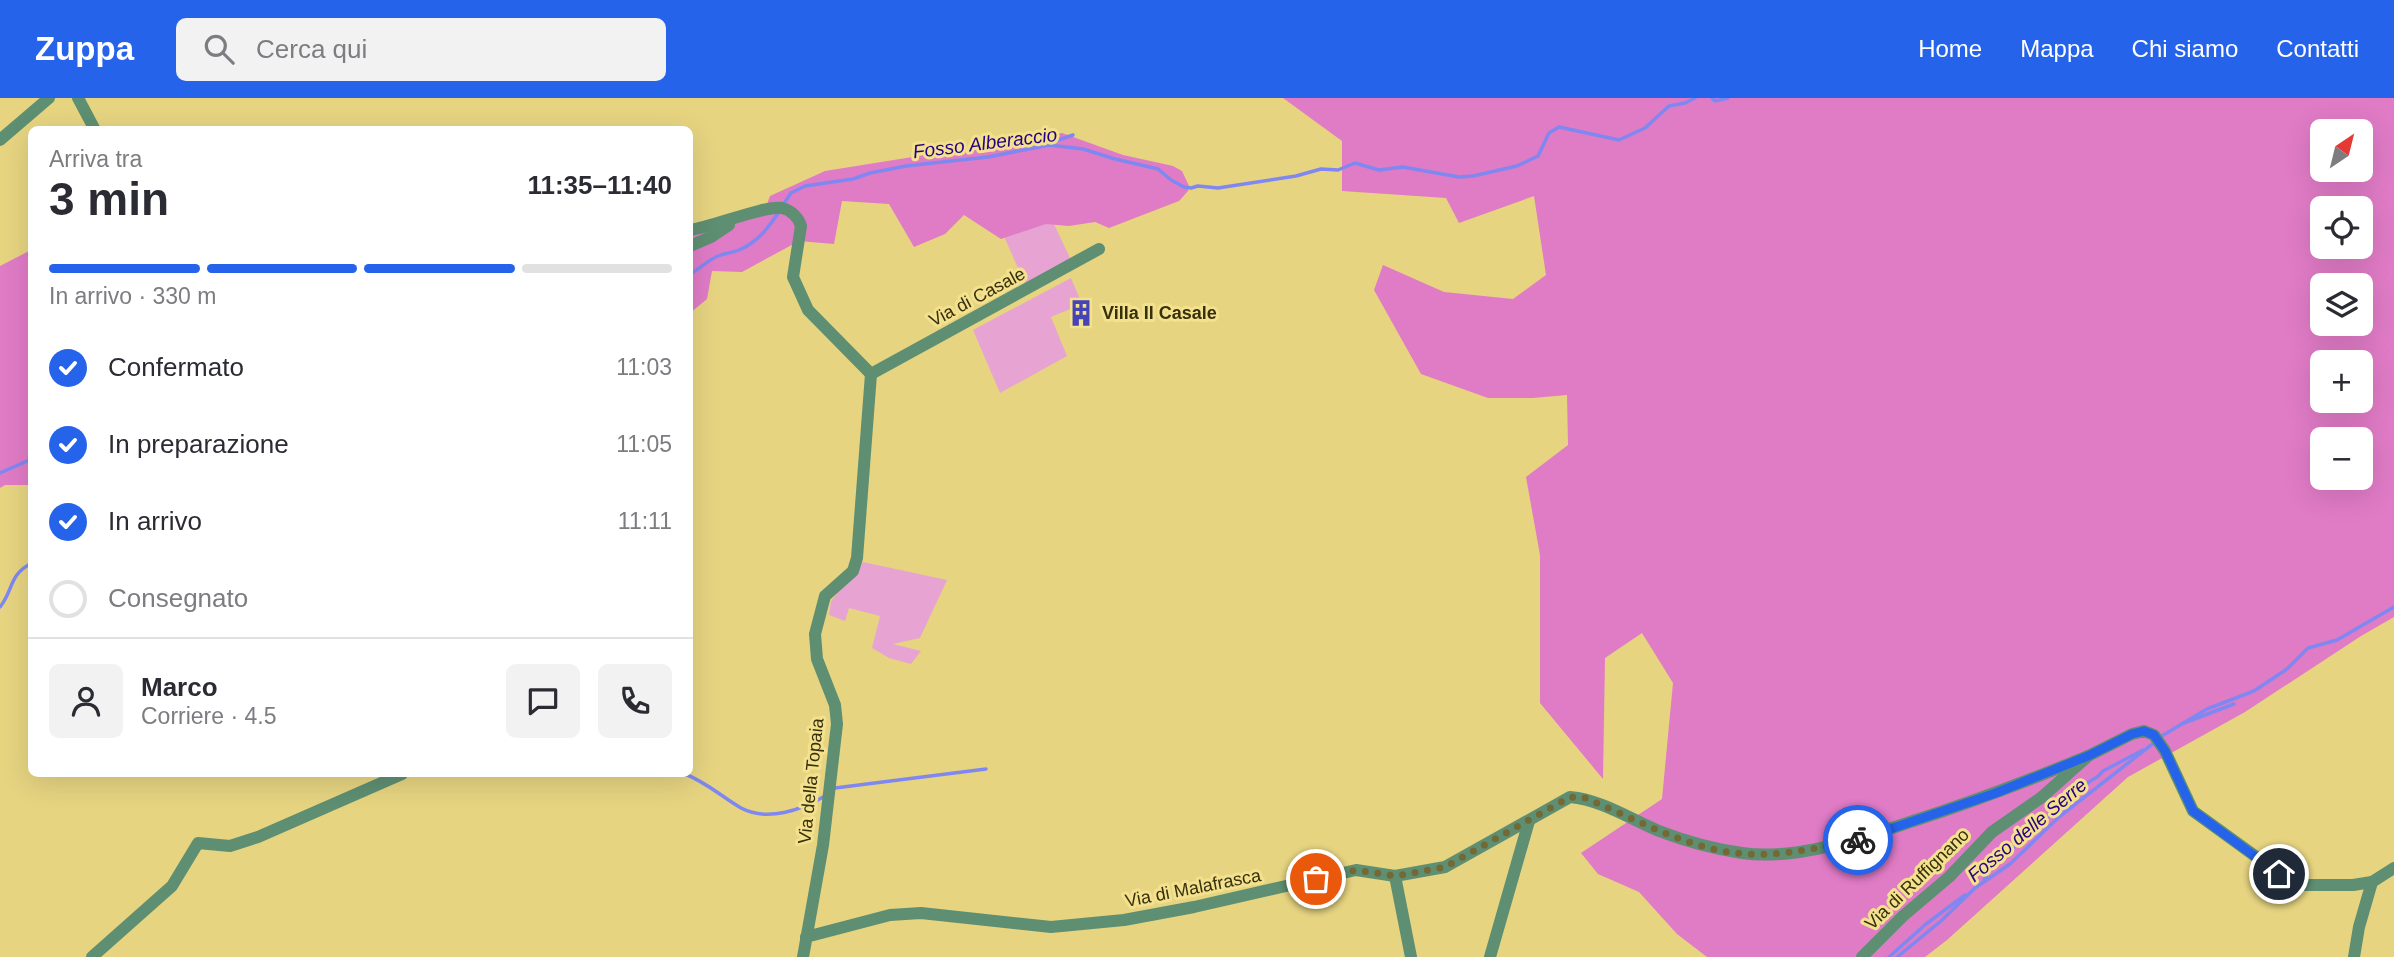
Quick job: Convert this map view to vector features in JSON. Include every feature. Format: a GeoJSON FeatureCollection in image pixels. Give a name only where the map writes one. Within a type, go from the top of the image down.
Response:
{"type":"FeatureCollection","features":[{"type":"Feature","properties":{"kind":"street"},"geometry":{"type":"LineString","coordinates":[[0,140],[49,98]]}},
{"type":"Feature","properties":{"kind":"street"},"geometry":{"type":"LineString","coordinates":[[78,98],[93,126]]}},
{"type":"Feature","properties":{"kind":"street"},"geometry":{"type":"LineString","coordinates":[[693,230],[762,210],[785,208],[799,219],[801,231],[793,278],[801,298],[808,310],[871,374]]}},
{"type":"Feature","properties":{"kind":"street"},"geometry":{"type":"LineString","coordinates":[[693,245],[743,217]]}},
{"type":"Feature","properties":{"kind":"street","name":"Via di Casale"},"geometry":{"type":"LineString","coordinates":[[871,374],[1099,249]]}},
{"type":"Feature","properties":{"kind":"street","name":"Via della Topaia"},"geometry":{"type":"LineString","coordinates":[[803,957],[823,845],[837,724],[835,705],[817,659],[816,634],[825,596],[853,571],[857,558],[871,374]]}},
{"type":"Feature","properties":{"kind":"street","name":"Via di Ruffignano"},"geometry":{"type":"LineString","coordinates":[[1862,957],[1903,916],[1949,877],[1992,832],[2042,797],[2088,756],[2138,732],[2144,731],[2157,740],[2176,771],[2193,811],[2288,881],[2301,886],[2353,885],[2372,882],[2394,868]]}},
{"type":"Feature","properties":{"kind":"street","name":"Via di Malafrasca"},"geometry":{"type":"LineString","coordinates":[[806,937],[890,915],[921,913],[1051,927],[1124,920],[1356,870],[1395,876],[1445,867],[1570,797],[1585,798],[1660,831],[1706,846],[1743,854],[1781,853],[1859,840],[1996,793],[2088,756]]}},
{"type":"Feature","properties":{"kind":"street"},"geometry":{"type":"LineString","coordinates":[[92,957],[172,886],[198,843],[230,846],[395,777]]}},
{"type":"Feature","properties":{"kind":"street"},"geometry":{"type":"LineString","coordinates":[[1490,957],[1529,821]]}},
{"type":"Feature","properties":{"kind":"street"},"geometry":{"type":"LineString","coordinates":[[1395,876],[1411,957]]}},
{"type":"Feature","properties":{"kind":"street"},"geometry":{"type":"LineString","coordinates":[[2354,957],[2358,927],[2372,882]]}},
{"type":"Feature","properties":{"kind":"shaded area"},"geometry":{"type":"Polygon","coordinates":[[[1283,98],[2394,98],[2394,617],[2245,712],[2128,777],[1925,957],[1707,957],[1677,934],[1639,892],[1598,874],[1581,853],[1662,799],[1673,683],[1642,633],[1605,658],[1603,779],[1540,703],[1540,555],[1526,477],[1568,445],[1567,395],[1488,398],[1421,374],[1374,290],[1383,265],[1444,292],[1513,299],[1546,275],[1534,196],[1459,223],[1446,198],[1342,191],[1342,141],[1283,98]]]}},
{"type":"Feature","properties":{"kind":"shaded area"},"geometry":{"type":"Polygon","coordinates":[[[1062,133],[1123,155],[1173,166],[1182,171],[1189,186],[1188,191],[1179,201],[1109,228],[1095,222],[1069,226],[1046,224],[1001,239],[964,215],[945,234],[914,247],[889,204],[842,201],[834,244],[799,241],[742,272],[712,271],[707,299],[693,311],[693,229],[764,212],[770,196],[825,171],[975,147],[1007,146],[1032,136],[1062,133]]]}},
{"type":"Feature","properties":{"kind":"shaded area"},"geometry":{"type":"Polygon","coordinates":[[[1052,220],[1071,260],[1025,284],[1003,234],[1052,220]]]}},
{"type":"Feature","properties":{"kind":"shaded area"},"geometry":{"type":"Polygon","coordinates":[[[28,252],[28,485],[5,485],[0,488],[0,266],[28,252]]]}},
{"type":"Feature","properties":{"kind":"shaded area"},"geometry":{"type":"Polygon","coordinates":[[[1071,278],[1082,304],[1051,317],[1067,356],[1000,393],[973,330],[1071,278]]]}},
{"type":"Feature","properties":{"kind":"shaded area"},"geometry":{"type":"Polygon","coordinates":[[[863,562],[947,580],[920,638],[893,644],[921,651],[911,664],[889,658],[872,648],[880,616],[849,608],[845,621],[829,615],[831,601],[863,562]]]}},
{"type":"Feature","properties":{"kind":"waterway","name":"Fosso Alberaccio"},"geometry":{"type":"LineString","coordinates":[[783,205],[791,193],[805,186],[853,179],[906,166],[988,157],[1049,145],[1083,149],[1158,169],[1171,180],[1191,188],[1218,188],[1296,176],[1321,169],[1338,170],[1355,163],[1379,170],[1403,167],[1459,177],[1473,176],[1517,166],[1538,156],[1549,133],[1559,127],[1619,140],[1645,128],[1669,106],[1695,98]]}},
{"type":"Feature","properties":{"kind":"waterway","name":"Fosso Alberaccio"},"geometry":{"type":"LineString","coordinates":[[1712,98],[1715,101],[1728,98]]}},
{"type":"Feature","properties":{"kind":"waterway"},"geometry":{"type":"LineString","coordinates":[[1046,144],[1073,135]]}},
{"type":"Feature","properties":{"kind":"waterway","name":"Fosso Alberaccio"},"geometry":{"type":"LineString","coordinates":[[693,272],[714,258],[752,243],[767,229],[779,212]]}},
{"type":"Feature","properties":{"kind":"waterway","name":"Fosso Alberaccio"},"geometry":{"type":"LineString","coordinates":[[0,473],[28,461]]}},
{"type":"Feature","properties":{"kind":"waterway"},"geometry":{"type":"LineString","coordinates":[[0,607],[15,578],[28,566]]}},
{"type":"Feature","properties":{"kind":"waterway","name":"Fosso delle Serre"},"geometry":{"type":"LineString","coordinates":[[2160,737],[2207,709],[2254,691],[2287,669],[2308,648],[2337,640],[2394,607]]}},
{"type":"Feature","properties":{"kind":"waterway"},"geometry":{"type":"LineString","coordinates":[[2184,723],[2234,704]]}},
{"type":"Feature","properties":{"kind":"waterway","name":"Fosso delle Serre"},"geometry":{"type":"LineString","coordinates":[[1897,957],[1941,921],[1975,888],[2010,864],[2059,817],[2155,742]]}},
{"type":"Feature","properties":{"kind":"waterway"},"geometry":{"type":"LineString","coordinates":[[1984,880],[1995,860],[2055,812],[2065,797],[2076,794],[2103,771],[2143,750]]}},
{"type":"Feature","properties":{"kind":"waterway"},"geometry":{"type":"LineString","coordinates":[[835,788],[986,769]]}},
{"type":"Feature","properties":{"kind":"waterway"},"geometry":{"type":"LineString","coordinates":[[693,777],[741,808],[762,814],[795,810],[825,796]]}},
{"type":"Feature","properties":{"kind":"waterway"},"geometry":{"type":"LineString","coordinates":[[1889,957],[1926,924],[1965,895]]}},
{"type":"Feature","properties":{"kind":"way so far"},"geometry":{"type":"LineString","coordinates":[[1316,879],[1356,870],[1395,876],[1445,867],[1570,797],[1585,798],[1683,839],[1743,854],[1781,853],[1858,840]]}},
{"type":"Feature","properties":{"kind":"place","name":"Villa Il Casale"},"geometry":{"type":"Point","coordinates":[1081,313]}},
{"type":"Feature","properties":{"kind":"route"},"geometry":{"type":"LineString","coordinates":[[1858,840],[1996,793],[2144,731],[2154,735],[2165,751],[2193,811],[2279,874]]}}]}
